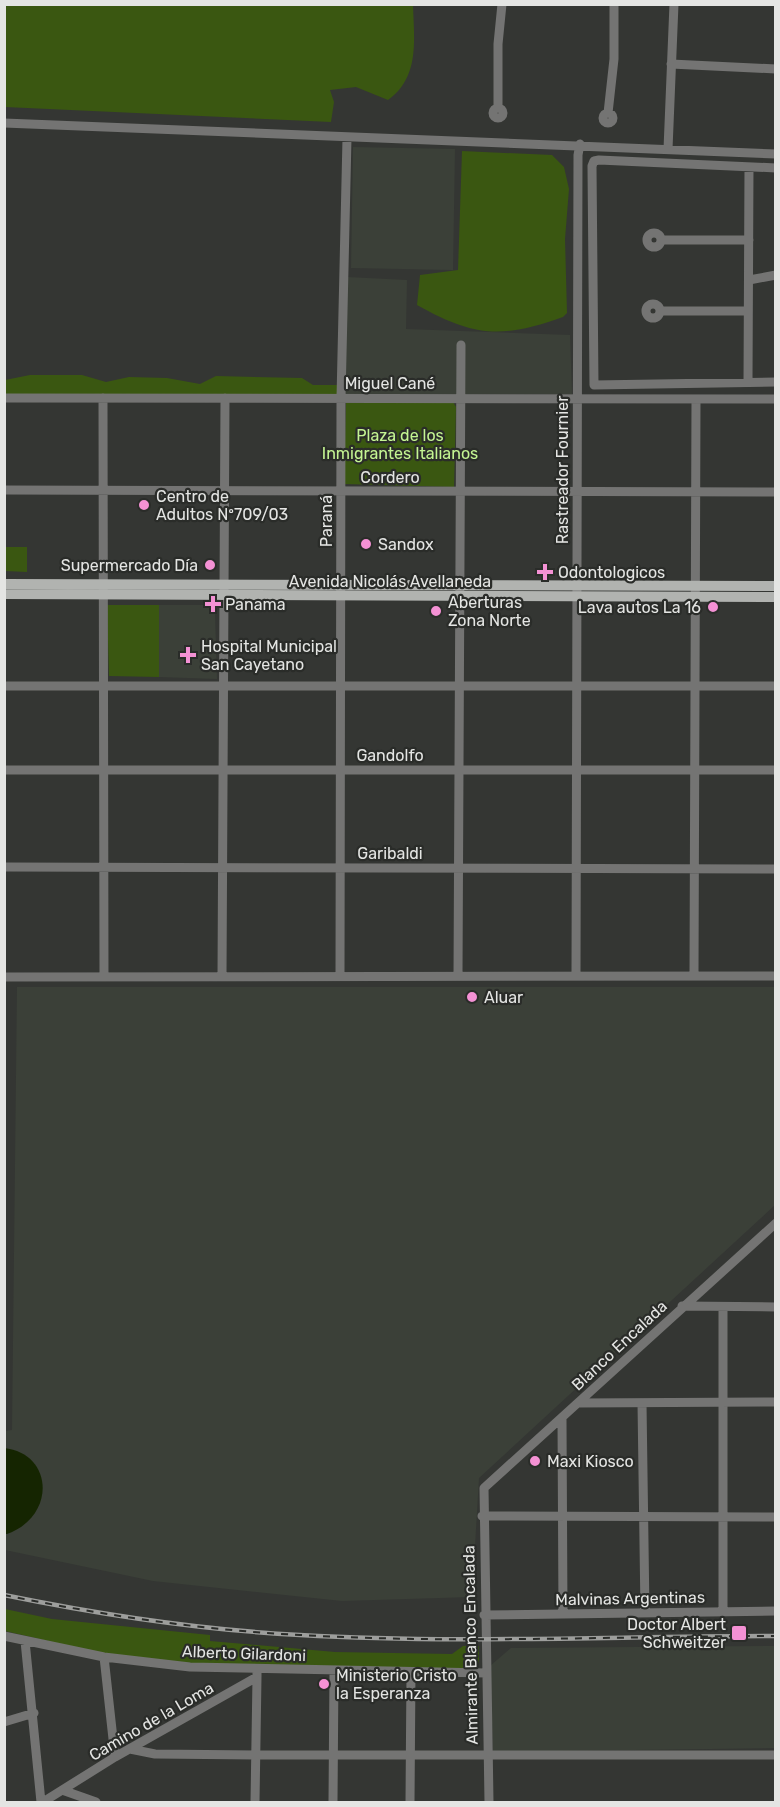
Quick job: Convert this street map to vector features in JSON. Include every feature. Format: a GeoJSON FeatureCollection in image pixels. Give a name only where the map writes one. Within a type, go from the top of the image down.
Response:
{"type":"FeatureCollection","features":[{"type":"Feature","properties":{"kind":"main road","name":"Avenida Nicolás Avellaneda"},"geometry":{"type":"LineString","coordinates":[[4,584],[103,590]]}},
{"type":"Feature","properties":{"kind":"main road","name":"Avenida Nicolás Avellaneda"},"geometry":{"type":"LineString","coordinates":[[4,594],[103,590],[696,591],[776,586]]}},
{"type":"Feature","properties":{"kind":"main road","name":"Avenida Nicolás Avellaneda"},"geometry":{"type":"LineString","coordinates":[[696,591],[776,597]]}},
{"type":"Feature","properties":{"kind":"street"},"geometry":{"type":"LineString","coordinates":[[498,108],[498,44],[502,4]]}},
{"type":"Feature","properties":{"kind":"street"},"geometry":{"type":"LineString","coordinates":[[608,113],[614,59],[614,4]]}},
{"type":"Feature","properties":{"kind":"street"},"geometry":{"type":"LineString","coordinates":[[668,149],[674,4]]}},
{"type":"Feature","properties":{"kind":"street"},"geometry":{"type":"LineString","coordinates":[[672,64],[776,69]]}},
{"type":"Feature","properties":{"kind":"street"},"geometry":{"type":"LineString","coordinates":[[4,123],[547,146],[580,144],[776,154]]}},
{"type":"Feature","properties":{"kind":"street","name":"Paraná"},"geometry":{"type":"LineString","coordinates":[[340,976],[341,398],[347,138]]}},
{"type":"Feature","properties":{"kind":"street","name":"Rastreador Fournier"},"geometry":{"type":"LineString","coordinates":[[576,976],[578,155],[580,144]]}},
{"type":"Feature","properties":{"kind":"street"},"geometry":{"type":"LineString","coordinates":[[776,168],[594,161],[594,385],[776,382]]}},
{"type":"Feature","properties":{"kind":"street"},"geometry":{"type":"LineString","coordinates":[[748,382],[749,167]]}},
{"type":"Feature","properties":{"kind":"street"},"geometry":{"type":"LineString","coordinates":[[661,240],[749,240]]}},
{"type":"Feature","properties":{"kind":"street"},"geometry":{"type":"LineString","coordinates":[[749,277],[776,270]]}},
{"type":"Feature","properties":{"kind":"street"},"geometry":{"type":"LineString","coordinates":[[749,277],[776,275]]}},
{"type":"Feature","properties":{"kind":"street"},"geometry":{"type":"LineString","coordinates":[[660,310],[748,311]]}},
{"type":"Feature","properties":{"kind":"street"},"geometry":{"type":"LineString","coordinates":[[458,976],[461,345]]}},
{"type":"Feature","properties":{"kind":"street","name":"Miguel Cané"},"geometry":{"type":"LineString","coordinates":[[4,398],[776,399]]}},
{"type":"Feature","properties":{"kind":"street"},"geometry":{"type":"LineString","coordinates":[[103,398],[104,977]]}},
{"type":"Feature","properties":{"kind":"street"},"geometry":{"type":"LineString","coordinates":[[222,976],[225,398]]}},
{"type":"Feature","properties":{"kind":"street"},"geometry":{"type":"LineString","coordinates":[[694,975],[696,399]]}},
{"type":"Feature","properties":{"kind":"street","name":"Cordero"},"geometry":{"type":"LineString","coordinates":[[4,490],[776,492]]}},
{"type":"Feature","properties":{"kind":"street"},"geometry":{"type":"LineString","coordinates":[[4,686],[776,686]]}},
{"type":"Feature","properties":{"kind":"street","name":"Gandolfo"},"geometry":{"type":"LineString","coordinates":[[4,770],[776,770]]}},
{"type":"Feature","properties":{"kind":"street","name":"Garibaldi"},"geometry":{"type":"LineString","coordinates":[[4,867],[776,869]]}},
{"type":"Feature","properties":{"kind":"street"},"geometry":{"type":"LineString","coordinates":[[4,977],[776,976]]}},
{"type":"Feature","properties":{"kind":"street","name":"Blanco Encalada"},"geometry":{"type":"LineString","coordinates":[[484,1488],[776,1223]]}},
{"type":"Feature","properties":{"kind":"street"},"geometry":{"type":"LineString","coordinates":[[682,1306],[776,1307]]}},
{"type":"Feature","properties":{"kind":"street"},"geometry":{"type":"LineString","coordinates":[[723,1306],[723,1612]]}},
{"type":"Feature","properties":{"kind":"street"},"geometry":{"type":"LineString","coordinates":[[579,1403],[776,1402]]}},
{"type":"Feature","properties":{"kind":"street"},"geometry":{"type":"LineString","coordinates":[[642,1403],[645,1613]]}},
{"type":"Feature","properties":{"kind":"street"},"geometry":{"type":"LineString","coordinates":[[562,1419],[563,1614]]}},
{"type":"Feature","properties":{"kind":"street","name":"Almirante Blanco Encalada"},"geometry":{"type":"LineString","coordinates":[[484,1488],[482,1516],[489,1803]]}},
{"type":"Feature","properties":{"kind":"street"},"geometry":{"type":"LineString","coordinates":[[482,1516],[776,1517]]}},
{"type":"Feature","properties":{"kind":"street","name":"Malvinas Argentinas"},"geometry":{"type":"LineString","coordinates":[[484,1615],[776,1611]]}},
{"type":"Feature","properties":{"kind":"street","name":"Alberto Gilardoni"},"geometry":{"type":"LineString","coordinates":[[4,1636],[104,1657],[257,1673],[334,1671],[486,1673]]}},
{"type":"Feature","properties":{"kind":"street"},"geometry":{"type":"LineString","coordinates":[[25,1641],[42,1803]]}},
{"type":"Feature","properties":{"kind":"street"},"geometry":{"type":"LineString","coordinates":[[104,1657],[116,1757]]}},
{"type":"Feature","properties":{"kind":"street"},"geometry":{"type":"LineString","coordinates":[[333,1803],[334,1671]]}},
{"type":"Feature","properties":{"kind":"street"},"geometry":{"type":"LineString","coordinates":[[410,1803],[411,1672]]}},
{"type":"Feature","properties":{"kind":"street"},"geometry":{"type":"LineString","coordinates":[[255,1803],[257,1673]]}},
{"type":"Feature","properties":{"kind":"street","name":"Camino de la Loma"},"geometry":{"type":"LineString","coordinates":[[42,1803],[257,1673]]}},
{"type":"Feature","properties":{"kind":"street"},"geometry":{"type":"LineString","coordinates":[[4,1722],[34,1713]]}},
{"type":"Feature","properties":{"kind":"street"},"geometry":{"type":"LineString","coordinates":[[130,1749],[155,1754],[256,1755],[487,1757],[776,1755]]}},
{"type":"Feature","properties":{"kind":"street"},"geometry":{"type":"LineString","coordinates":[[55,1796],[96,1803]]}},
{"type":"Feature","properties":{"kind":"shaded area"},"geometry":{"type":"Polygon","coordinates":[[[353,147],[455,149],[453,270],[351,268],[353,147]]]}},
{"type":"Feature","properties":{"kind":"shaded area"},"geometry":{"type":"Polygon","coordinates":[[[347,277],[407,280],[406,329],[570,335],[572,394],[345,394],[347,277]]]}},
{"type":"Feature","properties":{"kind":"shaded area","name":"Hospital Municipal San Cayetano"},"geometry":{"type":"Polygon","coordinates":[[[159,605],[209,605],[209,613],[215,614],[217,679],[159,677],[159,605]]]}},
{"type":"Feature","properties":{"kind":"shaded area"},"geometry":{"type":"Polygon","coordinates":[[[17,987],[775,987],[775,1205],[479,1478],[472,1597],[342,1601],[153,1581],[5,1550],[5,1431],[12,1430],[17,987]]]}},
{"type":"Feature","properties":{"kind":"shaded area"},"geometry":{"type":"Polygon","coordinates":[[[4,1448],[20,1452],[32,1461],[40,1473],[43,1486],[41,1500],[35,1514],[23,1525],[7,1534],[4,1534],[4,1448]]]}},
{"type":"Feature","properties":{"kind":"shaded area"},"geometry":{"type":"Polygon","coordinates":[[[775,1646],[775,1748],[493,1752],[490,1666],[511,1648],[775,1646]]]}},
{"type":"Feature","properties":{"kind":"green space"},"geometry":{"type":"Polygon","coordinates":[[[4,5],[413,5],[413,57],[406,80],[388,100],[356,87],[330,90],[334,102],[331,122],[5,107],[4,5]]]}},
{"type":"Feature","properties":{"kind":"green space"},"geometry":{"type":"Polygon","coordinates":[[[462,151],[552,155],[564,167],[569,189],[565,239],[567,313],[563,317],[522,329],[488,331],[472,329],[455,323],[417,305],[420,275],[458,270],[462,151]]]}},
{"type":"Feature","properties":{"kind":"green space"},"geometry":{"type":"Polygon","coordinates":[[[30,375],[82,375],[106,382],[129,377],[167,378],[200,384],[216,376],[302,378],[313,385],[341,385],[341,398],[5,397],[5,380],[30,375]]]}},
{"type":"Feature","properties":{"kind":"green space","name":"Plaza de los Inmigrantes Italianos"},"geometry":{"type":"Polygon","coordinates":[[[453,402],[456,407],[454,487],[344,484],[346,403],[453,402]]]}},
{"type":"Feature","properties":{"kind":"green space"},"geometry":{"type":"Polygon","coordinates":[[[5,547],[27,547],[27,572],[5,571],[5,547]]]}},
{"type":"Feature","properties":{"kind":"green space"},"geometry":{"type":"Polygon","coordinates":[[[107,605],[159,605],[159,677],[109,676],[107,605]]]}},
{"type":"Feature","properties":{"kind":"green space"},"geometry":{"type":"Polygon","coordinates":[[[5,1609],[52,1619],[210,1635],[210,1641],[335,1652],[452,1654],[463,1646],[479,1646],[479,1662],[474,1669],[335,1669],[241,1666],[148,1659],[102,1653],[5,1631],[5,1609]]]}},
{"type":"Feature","properties":{"kind":"railway"},"geometry":{"type":"LineString","coordinates":[[4,1595],[152,1621],[300,1635],[419,1639],[776,1636]]}},
{"type":"Feature","properties":{"kind":"place","name":"Centro de Adultos Nº709/03"},"geometry":{"type":"Point","coordinates":[144,505]}},
{"type":"Feature","properties":{"kind":"place","name":"Sandox"},"geometry":{"type":"Point","coordinates":[366,544]}},
{"type":"Feature","properties":{"kind":"place","name":"Supermercado Día"},"geometry":{"type":"Point","coordinates":[210,565]}},
{"type":"Feature","properties":{"kind":"place","name":"Odontologicos"},"geometry":{"type":"Point","coordinates":[545,572]}},
{"type":"Feature","properties":{"kind":"place","name":"Panama"},"geometry":{"type":"Point","coordinates":[213,604]}},
{"type":"Feature","properties":{"kind":"place","name":"Lava autos La 16"},"geometry":{"type":"Point","coordinates":[713,607]}},
{"type":"Feature","properties":{"kind":"place","name":"Aberturas Zona Norte"},"geometry":{"type":"Point","coordinates":[436,611]}},
{"type":"Feature","properties":{"kind":"place","name":"Hospital Municipal San Cayetano"},"geometry":{"type":"Point","coordinates":[188,655]}},
{"type":"Feature","properties":{"kind":"place","name":"Aluar"},"geometry":{"type":"Point","coordinates":[472,997]}},
{"type":"Feature","properties":{"kind":"place","name":"Maxi Kiosco"},"geometry":{"type":"Point","coordinates":[535,1461]}},
{"type":"Feature","properties":{"kind":"place","name":"Doctor Albert Schweitzer"},"geometry":{"type":"Point","coordinates":[739,1633]}},
{"type":"Feature","properties":{"kind":"place","name":"Ministerio Cristo la Esperanza"},"geometry":{"type":"Point","coordinates":[324,1684]}}]}
